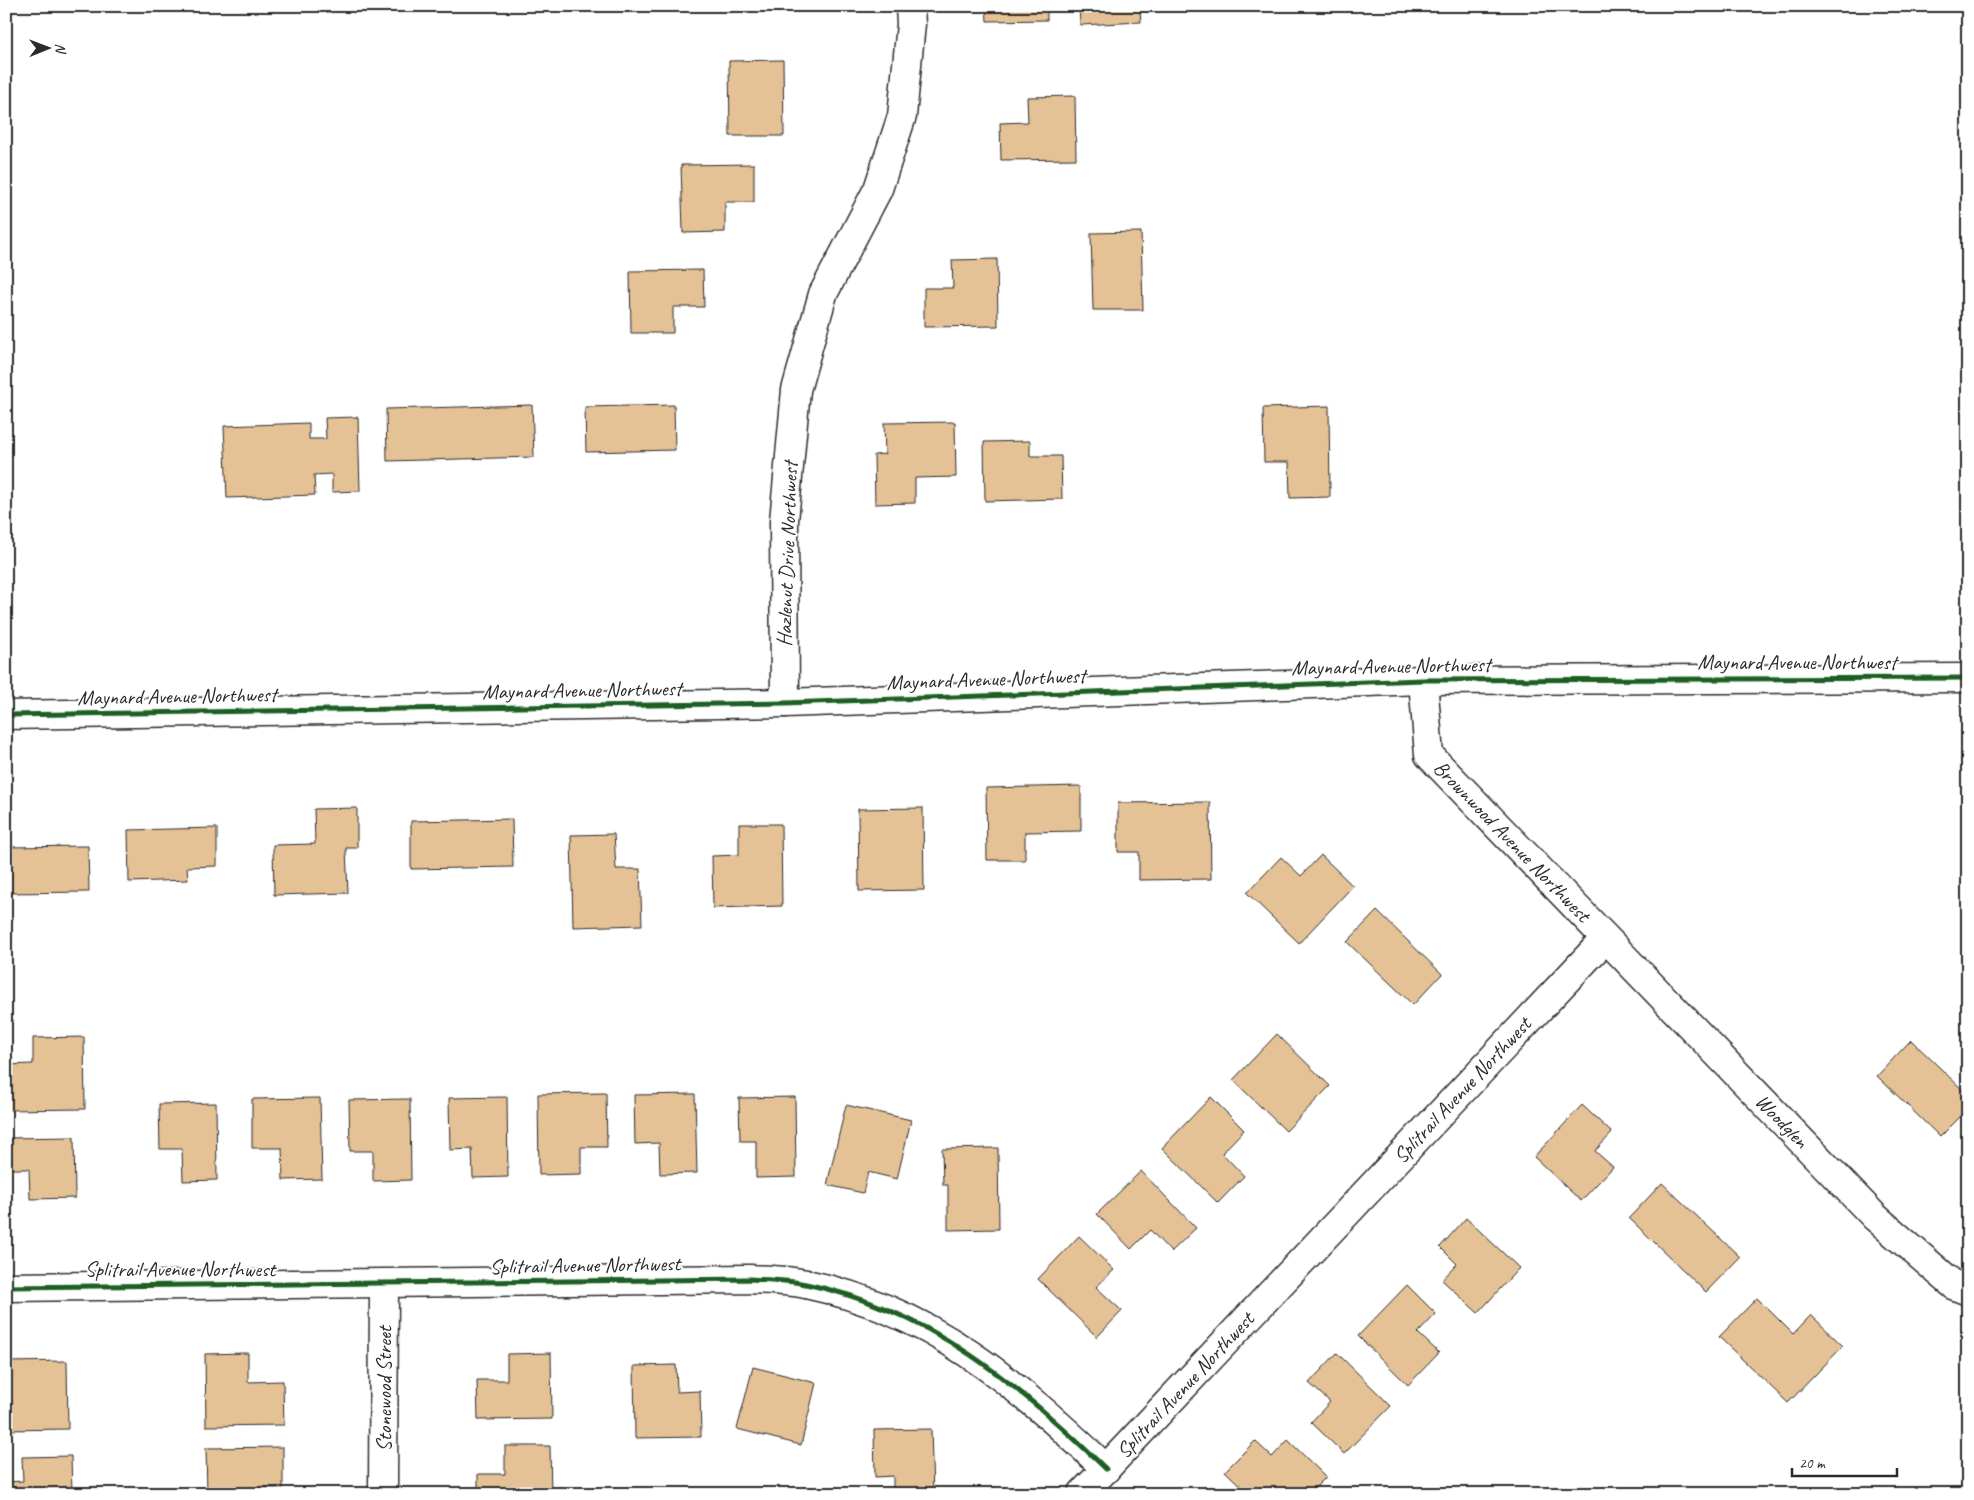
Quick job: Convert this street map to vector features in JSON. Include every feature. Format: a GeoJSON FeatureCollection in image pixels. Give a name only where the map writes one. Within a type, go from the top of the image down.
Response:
{"type":"FeatureCollection","features":[{"type":"Feature","properties":{"kind":"street","name":"Hazlenut Drive Northwest"},"geometry":{"type":"LineString","coordinates":[[785,703],[784,521],[796,390],[823,294],[878,189],[902,116],[911,24],[910,6]]}},
{"type":"Feature","properties":{"kind":"street","name":"Maynard Avenue Northwest"},"geometry":{"type":"LineString","coordinates":[[6,715],[785,703],[1423,680],[1968,678]]}},
{"type":"Feature","properties":{"kind":"street","name":"Brownwood Avenue Northwest"},"geometry":{"type":"LineString","coordinates":[[1423,680],[1429,755],[1605,939]]}},
{"type":"Feature","properties":{"kind":"street","name":"Woodglen"},"geometry":{"type":"LineString","coordinates":[[1605,939],[1875,1217],[1955,1286],[1968,1291]]}},
{"type":"Feature","properties":{"kind":"street","name":"Splitrail Avenue Northwest"},"geometry":{"type":"LineString","coordinates":[[6,1287],[384,1284],[749,1278],[805,1284],[877,1304],[917,1322],[967,1351],[1010,1383],[1106,1469],[1605,939]]}},
{"type":"Feature","properties":{"kind":"street","name":"Stonewood Street"},"geometry":{"type":"LineString","coordinates":[[383,1494],[384,1284]]}},
{"type":"Feature","properties":{"kind":"street"},"geometry":{"type":"LineString","coordinates":[[1082,1494],[1106,1469]]}},
{"type":"Feature","properties":{"kind":"building"},"geometry":{"type":"Polygon","coordinates":[[[986,6],[1047,6],[1047,20],[987,21],[986,6]]]}},
{"type":"Feature","properties":{"kind":"building"},"geometry":{"type":"Polygon","coordinates":[[[1079,6],[1170,6],[1170,8],[1140,10],[1141,22],[1080,25],[1079,6]]]}},
{"type":"Feature","properties":{"kind":"building"},"geometry":{"type":"Polygon","coordinates":[[[783,60],[784,136],[730,136],[729,61],[783,60]]]}},
{"type":"Feature","properties":{"kind":"building"},"geometry":{"type":"Polygon","coordinates":[[[1075,96],[1076,159],[1001,160],[1000,123],[1028,122],[1027,97],[1075,96]]]}},
{"type":"Feature","properties":{"kind":"building"},"geometry":{"type":"Polygon","coordinates":[[[754,164],[754,202],[725,202],[725,232],[683,233],[681,165],[754,164]]]}},
{"type":"Feature","properties":{"kind":"building"},"geometry":{"type":"Polygon","coordinates":[[[1141,232],[1143,310],[1093,310],[1091,233],[1141,232]]]}},
{"type":"Feature","properties":{"kind":"building"},"geometry":{"type":"Polygon","coordinates":[[[997,259],[998,326],[924,327],[924,288],[953,288],[952,260],[997,259]]]}},
{"type":"Feature","properties":{"kind":"building"},"geometry":{"type":"Polygon","coordinates":[[[703,270],[704,307],[673,307],[673,333],[631,333],[630,271],[703,270]]]}},
{"type":"Feature","properties":{"kind":"building"},"geometry":{"type":"Polygon","coordinates":[[[532,405],[534,457],[387,461],[386,409],[532,405]]]}},
{"type":"Feature","properties":{"kind":"building"},"geometry":{"type":"Polygon","coordinates":[[[674,405],[675,450],[586,452],[585,407],[674,405]]]}},
{"type":"Feature","properties":{"kind":"building"},"geometry":{"type":"Polygon","coordinates":[[[1329,406],[1330,497],[1290,498],[1289,462],[1264,462],[1263,408],[1329,406]]]}},
{"type":"Feature","properties":{"kind":"building"},"geometry":{"type":"Polygon","coordinates":[[[358,417],[360,491],[332,492],[332,474],[314,475],[315,495],[227,498],[224,426],[309,423],[309,439],[326,439],[325,418],[358,417]]]}},
{"type":"Feature","properties":{"kind":"building"},"geometry":{"type":"Polygon","coordinates":[[[955,422],[956,477],[915,478],[915,503],[875,504],[874,455],[885,454],[884,423],[955,422]]]}},
{"type":"Feature","properties":{"kind":"building"},"geometry":{"type":"Polygon","coordinates":[[[1030,441],[1030,456],[1061,456],[1062,499],[985,501],[984,442],[1030,441]]]}},
{"type":"Feature","properties":{"kind":"building"},"geometry":{"type":"Polygon","coordinates":[[[1081,786],[1081,831],[1025,832],[1025,860],[987,860],[986,788],[1081,786]]]}},
{"type":"Feature","properties":{"kind":"building"},"geometry":{"type":"Polygon","coordinates":[[[1210,802],[1211,879],[1139,880],[1139,852],[1118,852],[1118,803],[1210,802]]]}},
{"type":"Feature","properties":{"kind":"building"},"geometry":{"type":"Polygon","coordinates":[[[357,808],[357,848],[346,848],[348,893],[274,895],[273,845],[315,844],[314,809],[357,808]]]}},
{"type":"Feature","properties":{"kind":"building"},"geometry":{"type":"Polygon","coordinates":[[[923,808],[924,890],[859,891],[858,809],[923,808]]]}},
{"type":"Feature","properties":{"kind":"building"},"geometry":{"type":"Polygon","coordinates":[[[512,819],[513,867],[411,869],[411,821],[512,819]]]}},
{"type":"Feature","properties":{"kind":"building"},"geometry":{"type":"Polygon","coordinates":[[[739,824],[781,824],[782,906],[713,908],[712,856],[739,855],[739,824]]]}},
{"type":"Feature","properties":{"kind":"building"},"geometry":{"type":"Polygon","coordinates":[[[217,828],[217,866],[187,867],[188,880],[129,882],[128,830],[217,828]]]}},
{"type":"Feature","properties":{"kind":"building"},"geometry":{"type":"Polygon","coordinates":[[[614,834],[616,869],[640,869],[642,925],[573,927],[571,835],[614,834]]]}},
{"type":"Feature","properties":{"kind":"building"},"geometry":{"type":"Polygon","coordinates":[[[88,846],[89,892],[6,893],[6,847],[88,846]]]}},
{"type":"Feature","properties":{"kind":"building"},"geometry":{"type":"Polygon","coordinates":[[[1321,855],[1353,886],[1299,943],[1247,893],[1281,857],[1301,876],[1321,855]]]}},
{"type":"Feature","properties":{"kind":"building"},"geometry":{"type":"Polygon","coordinates":[[[1377,911],[1442,974],[1413,1005],[1347,942],[1377,911]]]}},
{"type":"Feature","properties":{"kind":"building"},"geometry":{"type":"Polygon","coordinates":[[[1277,1034],[1330,1086],[1286,1131],[1233,1080],[1277,1034]]]}},
{"type":"Feature","properties":{"kind":"building"},"geometry":{"type":"Polygon","coordinates":[[[84,1037],[85,1109],[6,1110],[6,1065],[33,1064],[33,1038],[84,1037]]]}},
{"type":"Feature","properties":{"kind":"building"},"geometry":{"type":"Polygon","coordinates":[[[1911,1040],[1968,1095],[1968,1109],[1940,1137],[1877,1076],[1911,1040]]]}},
{"type":"Feature","properties":{"kind":"building"},"geometry":{"type":"Polygon","coordinates":[[[606,1093],[607,1147],[581,1147],[581,1174],[539,1175],[538,1094],[606,1093]]]}},
{"type":"Feature","properties":{"kind":"building"},"geometry":{"type":"Polygon","coordinates":[[[695,1094],[697,1173],[660,1174],[659,1143],[635,1144],[634,1095],[695,1094]]]}},
{"type":"Feature","properties":{"kind":"building"},"geometry":{"type":"Polygon","coordinates":[[[507,1097],[508,1177],[473,1178],[472,1149],[450,1150],[449,1098],[507,1097]]]}},
{"type":"Feature","properties":{"kind":"building"},"geometry":{"type":"Polygon","coordinates":[[[795,1097],[796,1177],[756,1178],[756,1141],[740,1141],[739,1098],[795,1097]]]}},
{"type":"Feature","properties":{"kind":"building"},"geometry":{"type":"Polygon","coordinates":[[[1211,1097],[1244,1130],[1222,1153],[1244,1176],[1218,1203],[1162,1148],[1211,1097]]]}},
{"type":"Feature","properties":{"kind":"building"},"geometry":{"type":"Polygon","coordinates":[[[320,1098],[322,1179],[283,1180],[282,1148],[252,1148],[252,1099],[320,1098]]]}},
{"type":"Feature","properties":{"kind":"building"},"geometry":{"type":"Polygon","coordinates":[[[410,1099],[411,1180],[373,1181],[373,1151],[350,1151],[349,1100],[410,1099]]]}},
{"type":"Feature","properties":{"kind":"building"},"geometry":{"type":"Polygon","coordinates":[[[216,1103],[217,1180],[183,1181],[182,1149],[160,1149],[159,1104],[216,1103]]]}},
{"type":"Feature","properties":{"kind":"building"},"geometry":{"type":"Polygon","coordinates":[[[846,1105],[911,1120],[897,1179],[868,1172],[863,1193],[827,1185],[846,1105]]]}},
{"type":"Feature","properties":{"kind":"building"},"geometry":{"type":"Polygon","coordinates":[[[1582,1105],[1612,1133],[1595,1151],[1613,1167],[1581,1201],[1534,1157],[1582,1105]]]}},
{"type":"Feature","properties":{"kind":"building"},"geometry":{"type":"Polygon","coordinates":[[[74,1137],[75,1198],[30,1199],[29,1169],[6,1169],[6,1138],[74,1137]]]}},
{"type":"Feature","properties":{"kind":"building"},"geometry":{"type":"Polygon","coordinates":[[[998,1148],[999,1229],[948,1230],[948,1185],[943,1185],[942,1149],[998,1148]]]}},
{"type":"Feature","properties":{"kind":"building"},"geometry":{"type":"Polygon","coordinates":[[[1141,1171],[1196,1228],[1171,1252],[1150,1230],[1131,1249],[1097,1214],[1141,1171]]]}},
{"type":"Feature","properties":{"kind":"building"},"geometry":{"type":"Polygon","coordinates":[[[1662,1183],[1740,1257],[1706,1292],[1629,1218],[1662,1183]]]}},
{"type":"Feature","properties":{"kind":"building"},"geometry":{"type":"Polygon","coordinates":[[[1466,1218],[1519,1268],[1478,1313],[1442,1280],[1457,1264],[1440,1247],[1466,1218]]]}},
{"type":"Feature","properties":{"kind":"building"},"geometry":{"type":"Polygon","coordinates":[[[1079,1236],[1114,1270],[1096,1287],[1122,1311],[1097,1337],[1038,1279],[1079,1236]]]}},
{"type":"Feature","properties":{"kind":"building"},"geometry":{"type":"Polygon","coordinates":[[[1407,1285],[1436,1314],[1418,1333],[1439,1353],[1408,1385],[1358,1336],[1407,1285]]]}},
{"type":"Feature","properties":{"kind":"building"},"geometry":{"type":"Polygon","coordinates":[[[1757,1298],[1793,1334],[1811,1315],[1843,1346],[1788,1403],[1719,1337],[1757,1298]]]}},
{"type":"Feature","properties":{"kind":"building"},"geometry":{"type":"Polygon","coordinates":[[[248,1353],[248,1382],[283,1381],[284,1425],[206,1426],[205,1354],[248,1353]]]}},
{"type":"Feature","properties":{"kind":"building"},"geometry":{"type":"Polygon","coordinates":[[[551,1353],[552,1419],[478,1420],[477,1380],[507,1380],[507,1354],[551,1353]]]}},
{"type":"Feature","properties":{"kind":"building"},"geometry":{"type":"Polygon","coordinates":[[[1337,1353],[1391,1406],[1344,1454],[1311,1422],[1330,1402],[1309,1383],[1337,1353]]]}},
{"type":"Feature","properties":{"kind":"building"},"geometry":{"type":"Polygon","coordinates":[[[67,1361],[68,1429],[6,1430],[6,1362],[67,1361]]]}},
{"type":"Feature","properties":{"kind":"building"},"geometry":{"type":"Polygon","coordinates":[[[676,1365],[677,1392],[700,1391],[701,1437],[635,1438],[634,1366],[676,1365]]]}},
{"type":"Feature","properties":{"kind":"building"},"geometry":{"type":"Polygon","coordinates":[[[753,1367],[816,1383],[801,1445],[737,1429],[753,1367]]]}},
{"type":"Feature","properties":{"kind":"building"},"geometry":{"type":"Polygon","coordinates":[[[931,1429],[933,1494],[893,1494],[893,1476],[875,1477],[874,1430],[931,1429]]]}},
{"type":"Feature","properties":{"kind":"building"},"geometry":{"type":"Polygon","coordinates":[[[1288,1440],[1326,1477],[1309,1494],[1249,1494],[1225,1471],[1255,1441],[1272,1457],[1288,1440]]]}},
{"type":"Feature","properties":{"kind":"building"},"geometry":{"type":"Polygon","coordinates":[[[505,1446],[550,1446],[551,1494],[478,1494],[478,1474],[505,1474],[505,1446]]]}},
{"type":"Feature","properties":{"kind":"building"},"geometry":{"type":"Polygon","coordinates":[[[283,1447],[283,1488],[255,1488],[255,1494],[207,1494],[206,1448],[283,1447]]]}},
{"type":"Feature","properties":{"kind":"building"},"geometry":{"type":"Polygon","coordinates":[[[71,1456],[72,1494],[6,1494],[6,1482],[23,1481],[22,1457],[71,1456]]]}},
{"type":"Feature","properties":{"kind":"cycle path"},"geometry":{"type":"LineString","coordinates":[[6,715],[785,703],[1423,680],[1968,678]]}},
{"type":"Feature","properties":{"kind":"cycle path"},"geometry":{"type":"LineString","coordinates":[[6,1287],[749,1279],[806,1284],[851,1296],[893,1312],[932,1331],[969,1354],[1039,1407],[1106,1469]]}}]}
